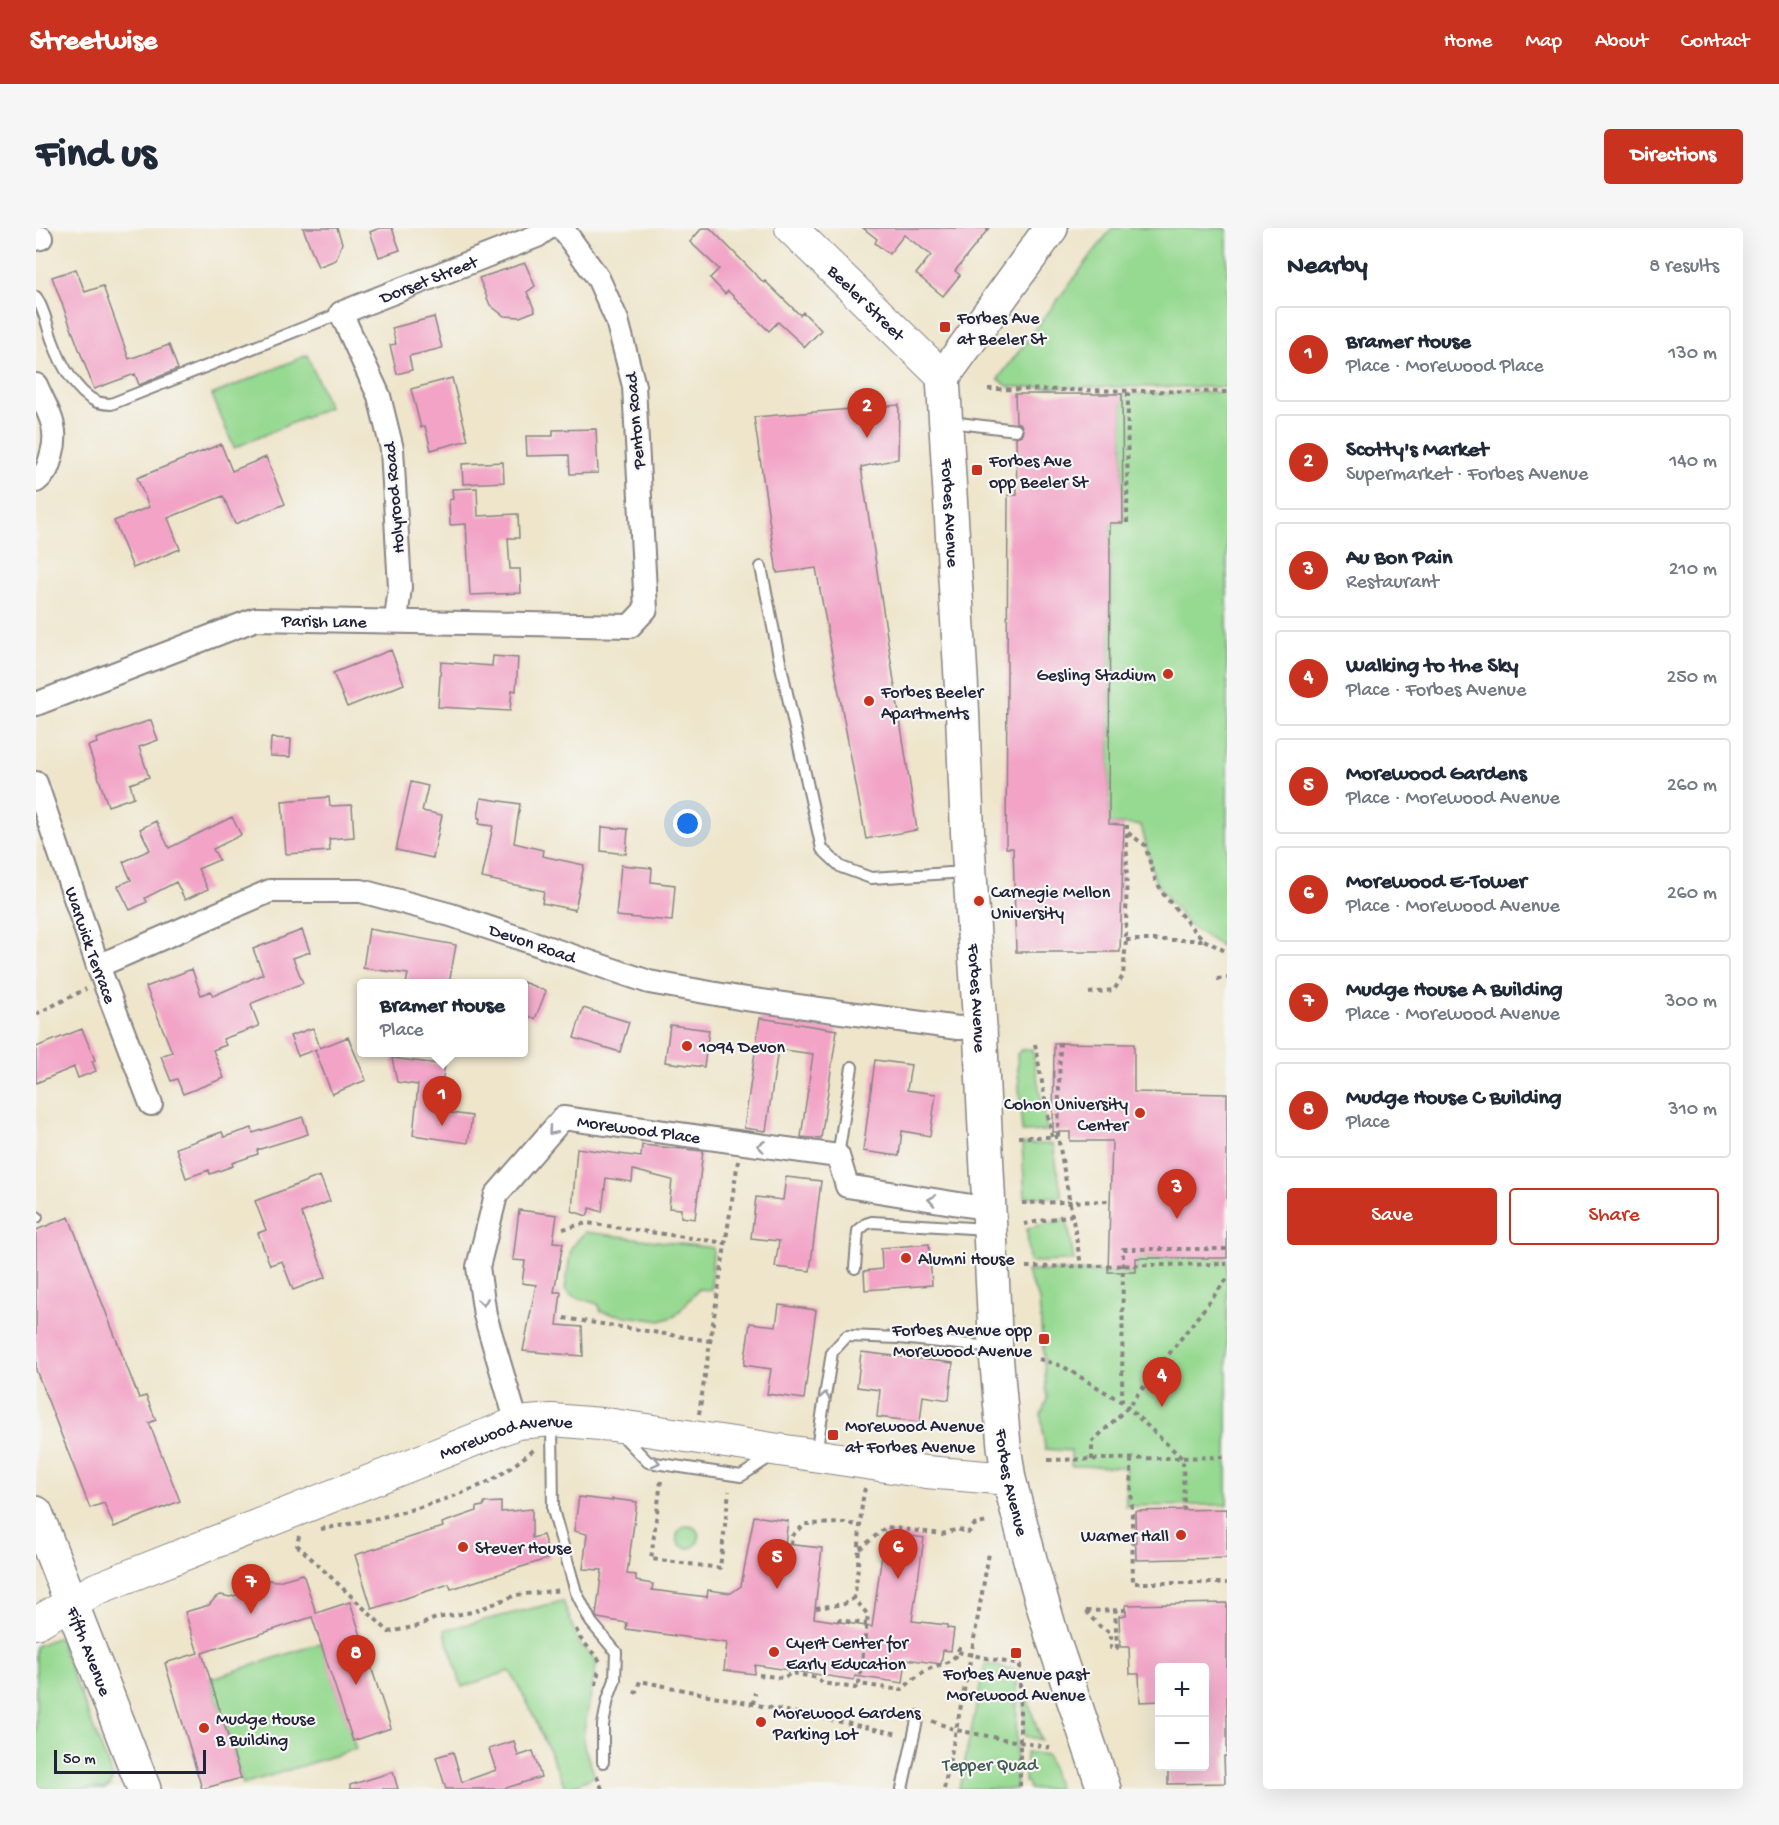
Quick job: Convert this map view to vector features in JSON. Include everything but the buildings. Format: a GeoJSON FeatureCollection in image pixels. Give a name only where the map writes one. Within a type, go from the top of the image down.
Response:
{"type":"FeatureCollection","features":[{"type":"Feature","properties":{"kind":"main road","name":"Beeler Street"},"geometry":{"type":"LineString","coordinates":[[791,228],[943,377]]}},
{"type":"Feature","properties":{"kind":"main road"},"geometry":{"type":"LineString","coordinates":[[943,377],[1051,228]]}},
{"type":"Feature","properties":{"kind":"main road","name":"Forbes Avenue"},"geometry":{"type":"LineString","coordinates":[[943,377],[996,1347],[1004,1446],[1009,1479],[1052,1636],[1104,1789]]}},
{"type":"Feature","properties":{"kind":"main road","name":"Morewood Avenue"},"geometry":{"type":"LineString","coordinates":[[36,1623],[96,1589],[517,1424],[552,1420],[613,1425],[935,1473],[1009,1479]]}},
{"type":"Feature","properties":{"kind":"main road","name":"Fifth Avenue"},"geometry":{"type":"LineString","coordinates":[[36,1513],[144,1789]]}},
{"type":"Feature","properties":{"kind":"street","name":"Dorset Street"},"geometry":{"type":"LineString","coordinates":[[341,313],[537,236],[548,228]]}},
{"type":"Feature","properties":{"kind":"street","name":"Penton Road"},"geometry":{"type":"LineString","coordinates":[[562,228],[598,278],[617,320],[634,386],[646,609],[630,626]]}},
{"type":"Feature","properties":{"kind":"street","name":"Holyrood Road"},"geometry":{"type":"LineString","coordinates":[[341,313],[379,396],[392,449],[400,586],[396,621]]}},
{"type":"Feature","properties":{"kind":"street"},"geometry":{"type":"LineString","coordinates":[[36,385],[55,427],[55,443],[48,472],[36,481]]}},
{"type":"Feature","properties":{"kind":"street","name":"Parish Lane"},"geometry":{"type":"LineString","coordinates":[[36,704],[256,619],[630,626]]}},
{"type":"Feature","properties":{"kind":"street","name":"Warwick Terrace"},"geometry":{"type":"LineString","coordinates":[[36,783],[101,973],[151,1104]]}},
{"type":"Feature","properties":{"kind":"street","name":"Devon Road"},"geometry":{"type":"LineString","coordinates":[[101,973],[270,891],[361,891],[451,915],[650,982],[739,998],[958,1028],[980,1027]]}},
{"type":"Feature","properties":{"kind":"street","name":"Morewood Place"},"geometry":{"type":"LineString","coordinates":[[517,1424],[485,1315],[478,1267],[496,1195],[563,1118],[838,1156]]}},
{"type":"Feature","properties":{"kind":"street"},"geometry":{"type":"LineString","coordinates":[[838,1156],[847,1186],[990,1219]]}},
{"type":"Feature","properties":{"kind":"lane"},"geometry":{"type":"LineString","coordinates":[[36,297],[66,371],[80,389],[96,402],[111,404],[341,313]]}},
{"type":"Feature","properties":{"kind":"lane"},"geometry":{"type":"LineString","coordinates":[[945,421],[1016,430]]}},
{"type":"Feature","properties":{"kind":"lane"},"geometry":{"type":"LineString","coordinates":[[761,567],[822,849],[841,867],[871,878],[970,872]]}},
{"type":"Feature","properties":{"kind":"lane"},"geometry":{"type":"LineString","coordinates":[[838,1156],[852,1067]]}},
{"type":"Feature","properties":{"kind":"lane"},"geometry":{"type":"LineString","coordinates":[[855,1268],[858,1231],[866,1224],[892,1222],[959,1229],[990,1219]]}},
{"type":"Feature","properties":{"kind":"lane"},"geometry":{"type":"LineString","coordinates":[[816,1454],[832,1352],[847,1336],[996,1347]]}},
{"type":"Feature","properties":{"kind":"lane"},"geometry":{"type":"LineString","coordinates":[[552,1420],[553,1510],[576,1592],[591,1623],[616,1652],[615,1680],[608,1699],[603,1725],[603,1761]]}},
{"type":"Feature","properties":{"kind":"lane"},"geometry":{"type":"LineString","coordinates":[[902,1789],[918,1716]]}},
{"type":"Feature","properties":{"kind":"path"},"geometry":{"type":"LineString","coordinates":[[988,389],[1227,392]]}},
{"type":"Feature","properties":{"kind":"path"},"geometry":{"type":"LineString","coordinates":[[1127,523],[1128,391]]}},
{"type":"Feature","properties":{"kind":"path"},"geometry":{"type":"LineString","coordinates":[[1089,993],[1114,990],[1123,976],[1126,940],[1127,825]]}},
{"type":"Feature","properties":{"kind":"path"},"geometry":{"type":"LineString","coordinates":[[1127,832],[1145,845],[1155,879],[1164,895],[1204,940],[1227,952]]}},
{"type":"Feature","properties":{"kind":"path"},"geometry":{"type":"LineString","coordinates":[[1126,940],[1204,940]]}},
{"type":"Feature","properties":{"kind":"path"},"geometry":{"type":"LineString","coordinates":[[36,1014],[101,973]]}},
{"type":"Feature","properties":{"kind":"path"},"geometry":{"type":"LineString","coordinates":[[1217,979],[1227,978]]}},
{"type":"Feature","properties":{"kind":"path"},"geometry":{"type":"LineString","coordinates":[[1060,1042],[1058,1137],[1081,1265]]}},
{"type":"Feature","properties":{"kind":"path"},"geometry":{"type":"LineString","coordinates":[[1035,1044],[1052,1137]]}},
{"type":"Feature","properties":{"kind":"path"},"geometry":{"type":"LineString","coordinates":[[1018,1137],[1058,1137]]}},
{"type":"Feature","properties":{"kind":"path"},"geometry":{"type":"LineString","coordinates":[[698,1424],[741,1143]]}},
{"type":"Feature","properties":{"kind":"path"},"geometry":{"type":"LineString","coordinates":[[1022,1203],[1111,1201]]}},
{"type":"Feature","properties":{"kind":"path"},"geometry":{"type":"LineString","coordinates":[[1024,1224],[1072,1215]]}},
{"type":"Feature","properties":{"kind":"path"},"geometry":{"type":"LineString","coordinates":[[564,1229],[587,1223],[726,1243]]}},
{"type":"Feature","properties":{"kind":"path"},"geometry":{"type":"LineString","coordinates":[[1122,1402],[1123,1249],[1227,1249]]}},
{"type":"Feature","properties":{"kind":"path"},"geometry":{"type":"LineString","coordinates":[[1026,1267],[1227,1264]]}},
{"type":"Feature","properties":{"kind":"path"},"geometry":{"type":"LineString","coordinates":[[1092,1460],[1092,1442],[1128,1407],[1227,1279]]}},
{"type":"Feature","properties":{"kind":"path"},"geometry":{"type":"LineString","coordinates":[[564,1318],[710,1341]]}},
{"type":"Feature","properties":{"kind":"path"},"geometry":{"type":"LineString","coordinates":[[1039,1359],[1062,1366],[1122,1402],[1183,1459],[1184,1510]]}},
{"type":"Feature","properties":{"kind":"path"},"geometry":{"type":"LineString","coordinates":[[319,1530],[380,1517],[463,1492],[488,1482],[535,1449]]}},
{"type":"Feature","properties":{"kind":"path"},"geometry":{"type":"LineString","coordinates":[[1048,1460],[1227,1457]]}},
{"type":"Feature","properties":{"kind":"path"},"geometry":{"type":"LineString","coordinates":[[1131,1459],[1133,1583],[1227,1583]]}},
{"type":"Feature","properties":{"kind":"path"},"geometry":{"type":"LineString","coordinates":[[661,1481],[651,1559],[720,1568],[729,1491]]}},
{"type":"Feature","properties":{"kind":"path"},"geometry":{"type":"LineString","coordinates":[[759,1675],[784,1678],[791,1674],[818,1678],[822,1683],[855,1688],[859,1684],[868,1615],[854,1598],[859,1550],[858,1525],[865,1486]]}},
{"type":"Feature","properties":{"kind":"path"},"geometry":{"type":"LineString","coordinates":[[859,1550],[886,1527],[942,1534],[958,1529],[968,1533],[974,1525],[987,1522]]}},
{"type":"Feature","properties":{"kind":"path"},"geometry":{"type":"LineString","coordinates":[[791,1545],[792,1536],[805,1524],[858,1525]]}},
{"type":"Feature","properties":{"kind":"path"},"geometry":{"type":"LineString","coordinates":[[300,1533],[297,1545],[389,1632],[418,1626],[436,1618],[473,1612],[516,1595],[561,1590]]}},
{"type":"Feature","properties":{"kind":"path"},"geometry":{"type":"LineString","coordinates":[[944,1789],[989,1553]]}},
{"type":"Feature","properties":{"kind":"path"},"geometry":{"type":"LineString","coordinates":[[816,1608],[844,1604],[854,1598]]}},
{"type":"Feature","properties":{"kind":"path"},"geometry":{"type":"LineString","coordinates":[[1115,1610],[1116,1648],[1111,1648],[1111,1633],[1098,1625],[1086,1611],[1115,1610],[1126,1610]]}},
{"type":"Feature","properties":{"kind":"path"},"geometry":{"type":"LineString","coordinates":[[839,1622],[839,1620],[867,1624]]}},
{"type":"Feature","properties":{"kind":"path"},"geometry":{"type":"LineString","coordinates":[[859,1684],[901,1690],[929,1669],[952,1660],[959,1648],[955,1647]]}},
{"type":"Feature","properties":{"kind":"path"},"geometry":{"type":"LineString","coordinates":[[958,1652],[1020,1665],[1020,1789]]}},
{"type":"Feature","properties":{"kind":"path"},"geometry":{"type":"LineString","coordinates":[[635,1694],[640,1681],[900,1734]]}},
{"type":"Feature","properties":{"kind":"path"},"geometry":{"type":"LineString","coordinates":[[753,1704],[755,1692]]}},
{"type":"Feature","properties":{"kind":"path"},"geometry":{"type":"LineString","coordinates":[[918,1716],[956,1730],[1051,1748]]}},
{"type":"Feature","properties":{"kind":"green space"},"geometry":{"type":"Polygon","coordinates":[[[1112,228],[1227,228],[1227,387],[1009,387],[998,379],[1112,228]]]}},
{"type":"Feature","properties":{"kind":"green space"},"geometry":{"type":"Polygon","coordinates":[[[307,355],[329,407],[234,448],[212,395],[307,355]]]}},
{"type":"Feature","properties":{"kind":"green space","name":"Gesling Stadium"},"geometry":{"type":"Polygon","coordinates":[[[1227,392],[1227,950],[1188,925],[1155,881],[1141,825],[1109,824],[1110,523],[1123,523],[1122,394],[1227,392]]]}},
{"type":"Feature","properties":{"kind":"green space"},"geometry":{"type":"Polygon","coordinates":[[[1032,1049],[1047,1131],[1022,1132],[1017,1054],[1022,1050],[1032,1049]]]}},
{"type":"Feature","properties":{"kind":"green space"},"geometry":{"type":"Polygon","coordinates":[[[1022,1144],[1053,1144],[1062,1197],[1025,1197],[1022,1144]]]}},
{"type":"Feature","properties":{"kind":"green space"},"geometry":{"type":"Polygon","coordinates":[[[1067,1219],[1074,1261],[1029,1262],[1027,1228],[1067,1219]]]}},
{"type":"Feature","properties":{"kind":"green space"},"geometry":{"type":"Polygon","coordinates":[[[585,1232],[713,1248],[711,1290],[699,1289],[675,1316],[661,1321],[601,1312],[598,1304],[571,1296],[565,1289],[571,1248],[585,1232]]]}},
{"type":"Feature","properties":{"kind":"green space"},"geometry":{"type":"Polygon","coordinates":[[[1136,1258],[1227,1258],[1227,1505],[1126,1506],[1125,1467],[1071,1466],[1071,1451],[1045,1449],[1041,1415],[1047,1399],[1039,1300],[1027,1271],[1136,1272],[1136,1258]]]}},
{"type":"Feature","properties":{"kind":"green space"},"geometry":{"type":"Polygon","coordinates":[[[688,1526],[696,1529],[699,1537],[696,1545],[688,1548],[680,1545],[677,1537],[680,1529],[688,1526]]]}},
{"type":"Feature","properties":{"kind":"green space"},"geometry":{"type":"Polygon","coordinates":[[[563,1601],[579,1643],[597,1661],[583,1736],[584,1746],[595,1776],[566,1789],[529,1706],[510,1671],[462,1687],[444,1630],[563,1601]]]}},
{"type":"Feature","properties":{"kind":"green space"},"geometry":{"type":"Polygon","coordinates":[[[58,1637],[113,1778],[109,1787],[104,1789],[36,1789],[36,1646],[58,1637]]]}},
{"type":"Feature","properties":{"kind":"green space"},"geometry":{"type":"Polygon","coordinates":[[[321,1643],[356,1749],[243,1784],[210,1679],[321,1643]]]}},
{"type":"Feature","properties":{"kind":"green space","name":"Tepper Quad"},"geometry":{"type":"Polygon","coordinates":[[[985,1664],[1017,1670],[1016,1789],[959,1789],[985,1664]]]}},
{"type":"Feature","properties":{"kind":"green space"},"geometry":{"type":"Polygon","coordinates":[[[1024,1698],[1027,1698],[1041,1740],[1024,1736],[1024,1698]]]}},
{"type":"Feature","properties":{"kind":"green space"},"geometry":{"type":"Polygon","coordinates":[[[1026,1752],[1047,1755],[1058,1789],[1029,1789],[1025,1782],[1026,1752]]]}},
{"type":"Feature","properties":{"kind":"place","name":"Forbes Ave at Beeler St"},"geometry":{"type":"Point","coordinates":[945,327]}},
{"type":"Feature","properties":{"kind":"place","name":"Scotty's Market"},"geometry":{"type":"Point","coordinates":[867,438]}},
{"type":"Feature","properties":{"kind":"place","name":"Forbes Ave opp Beeler St"},"geometry":{"type":"Point","coordinates":[977,470]}},
{"type":"Feature","properties":{"kind":"place","name":"Gesling Stadium"},"geometry":{"type":"Point","coordinates":[1168,674]}},
{"type":"Feature","properties":{"kind":"place","name":"Forbes Beeler Apartments"},"geometry":{"type":"Point","coordinates":[869,701]}},
{"type":"Feature","properties":{"kind":"place","name":"Carnegie Mellon University"},"geometry":{"type":"Point","coordinates":[979,901]}},
{"type":"Feature","properties":{"kind":"place","name":"1094 Devon"},"geometry":{"type":"Point","coordinates":[687,1046]}},
{"type":"Feature","properties":{"kind":"place","name":"Cohon University Center"},"geometry":{"type":"Point","coordinates":[1140,1113]}},
{"type":"Feature","properties":{"kind":"place","name":"Bramer House"},"geometry":{"type":"Point","coordinates":[442,1126]}},
{"type":"Feature","properties":{"kind":"place","name":"Au Bon Pain"},"geometry":{"type":"Point","coordinates":[1177,1219]}},
{"type":"Feature","properties":{"kind":"place","name":"Alumni House"},"geometry":{"type":"Point","coordinates":[906,1258]}},
{"type":"Feature","properties":{"kind":"place","name":"Forbes Avenue opp Morewood Avenue"},"geometry":{"type":"Point","coordinates":[1044,1339]}},
{"type":"Feature","properties":{"kind":"place","name":"Walking to the Sky"},"geometry":{"type":"Point","coordinates":[1162,1407]}},
{"type":"Feature","properties":{"kind":"place","name":"Morewood Avenue at Forbes Avenue"},"geometry":{"type":"Point","coordinates":[833,1435]}},
{"type":"Feature","properties":{"kind":"place","name":"Warner Hall"},"geometry":{"type":"Point","coordinates":[1181,1535]}},
{"type":"Feature","properties":{"kind":"place","name":"Stever House"},"geometry":{"type":"Point","coordinates":[463,1547]}},
{"type":"Feature","properties":{"kind":"place","name":"Morewood E-Tower"},"geometry":{"type":"Point","coordinates":[898,1579]}},
{"type":"Feature","properties":{"kind":"place","name":"Morewood Gardens"},"geometry":{"type":"Point","coordinates":[777,1589]}},
{"type":"Feature","properties":{"kind":"place","name":"Mudge House A Building"},"geometry":{"type":"Point","coordinates":[251,1614]}},
{"type":"Feature","properties":{"kind":"place","name":"Cyert Center for Early Education"},"geometry":{"type":"Point","coordinates":[774,1652]}},
{"type":"Feature","properties":{"kind":"place","name":"Forbes Avenue past Morewood Avenue"},"geometry":{"type":"Point","coordinates":[1016,1653]}},
{"type":"Feature","properties":{"kind":"place","name":"Mudge House C Building"},"geometry":{"type":"Point","coordinates":[356,1685]}},
{"type":"Feature","properties":{"kind":"place","name":"Morewood Gardens Parking Lot"},"geometry":{"type":"Point","coordinates":[761,1722]}},
{"type":"Feature","properties":{"kind":"place","name":"Mudge House B Building"},"geometry":{"type":"Point","coordinates":[204,1728]}}]}
